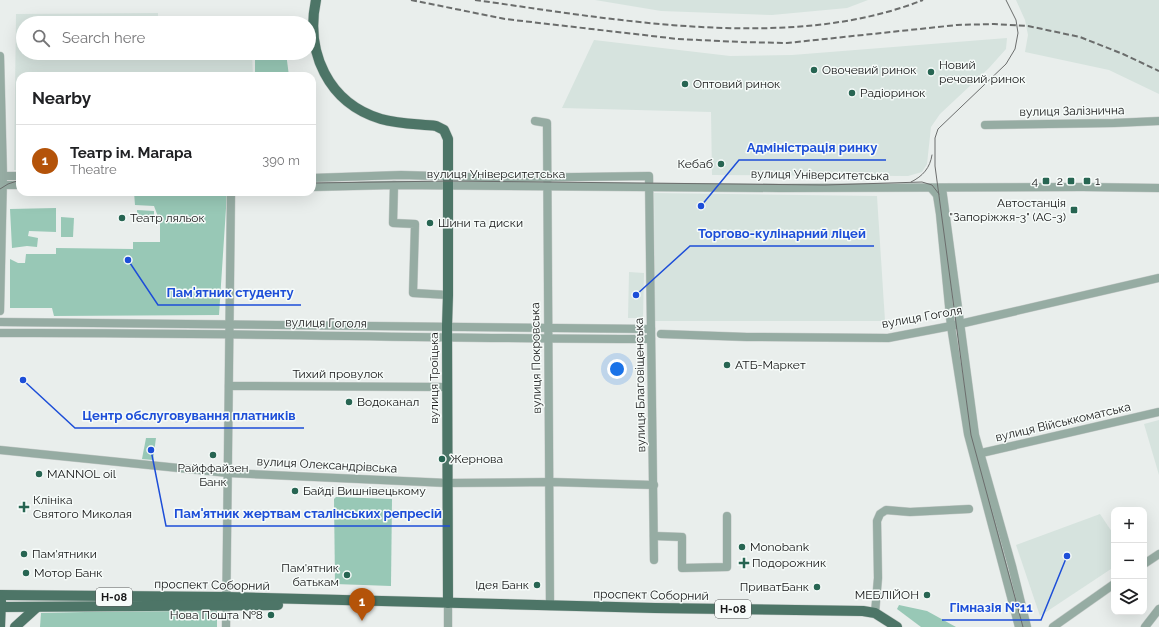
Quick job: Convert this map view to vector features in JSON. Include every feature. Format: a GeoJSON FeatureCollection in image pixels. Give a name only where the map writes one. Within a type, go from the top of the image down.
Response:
{"type":"FeatureCollection","features":[{"type":"Feature","properties":{"kind":"main road","name":"вулиця Троїцька"},"geometry":{"type":"LineString","coordinates":[[314,16],[315,2]]}},
{"type":"Feature","properties":{"kind":"main road","name":"вулиця Троїцька"},"geometry":{"type":"LineString","coordinates":[[316,50],[319,62],[330,84],[345,100],[361,110],[382,119],[436,126],[444,130],[448,139],[448,603]]}},
{"type":"Feature","properties":{"kind":"main road","name":"проспект Соборний"},"geometry":{"type":"LineString","coordinates":[[0,594],[226,601],[448,603],[863,611],[875,613],[897,627]]}},
{"type":"Feature","properties":{"kind":"main road"},"geometry":{"type":"LineString","coordinates":[[0,594],[0,627]]}},
{"type":"Feature","properties":{"kind":"main road","name":"проспект Соборний"},"geometry":{"type":"LineString","coordinates":[[1,607],[36,608],[226,601]]}},
{"type":"Feature","properties":{"kind":"main road"},"geometry":{"type":"LineString","coordinates":[[15,627],[36,608]]}},
{"type":"Feature","properties":{"kind":"street"},"geometry":{"type":"LineString","coordinates":[[0,56],[2,176],[0,311]]}},
{"type":"Feature","properties":{"kind":"street","name":"вулиця Покровська"},"geometry":{"type":"LineString","coordinates":[[535,121],[547,123],[547,339],[551,482],[550,606]]}},
{"type":"Feature","properties":{"kind":"street","name":"вулиця Залізнична"},"geometry":{"type":"LineString","coordinates":[[985,125],[1114,124],[1159,121]]}},
{"type":"Feature","properties":{"kind":"street","name":"вулиця Університетська"},"geometry":{"type":"LineString","coordinates":[[316,178],[401,175],[449,182],[547,186],[1159,188]]}},
{"type":"Feature","properties":{"kind":"street"},"geometry":{"type":"LineString","coordinates":[[2,176],[16,176]]}},
{"type":"Feature","properties":{"kind":"street","name":"вулиця Університетська"},"geometry":{"type":"LineString","coordinates":[[316,187],[394,185],[547,177],[649,176]]}},
{"type":"Feature","properties":{"kind":"street","name":"вулиця Благовіщенська"},"geometry":{"type":"LineString","coordinates":[[649,176],[654,560]]}},
{"type":"Feature","properties":{"kind":"street"},"geometry":{"type":"LineString","coordinates":[[2,185],[16,185]]}},
{"type":"Feature","properties":{"kind":"street"},"geometry":{"type":"LineString","coordinates":[[394,185],[394,223],[415,224],[413,293],[448,295]]}},
{"type":"Feature","properties":{"kind":"street"},"geometry":{"type":"LineString","coordinates":[[931,188],[937,195],[951,326],[976,454],[1019,627]]}},
{"type":"Feature","properties":{"kind":"street"},"geometry":{"type":"LineString","coordinates":[[942,188],[975,435],[976,454],[1012,566],[1027,627]]}},
{"type":"Feature","properties":{"kind":"street"},"geometry":{"type":"LineString","coordinates":[[226,627],[231,196]]}},
{"type":"Feature","properties":{"kind":"street","name":"вулиця Гоголя"},"geometry":{"type":"LineString","coordinates":[[660,334],[748,338],[888,338],[951,326],[1159,278]]}},
{"type":"Feature","properties":{"kind":"street","name":"вулиця Гоголя"},"geometry":{"type":"LineString","coordinates":[[0,322],[651,328]]}},
{"type":"Feature","properties":{"kind":"street","name":"вулиця Гоголя"},"geometry":{"type":"LineString","coordinates":[[0,333],[651,339]]}},
{"type":"Feature","properties":{"kind":"street","name":"Тихий провулок"},"geometry":{"type":"LineString","coordinates":[[229,386],[447,387]]}},
{"type":"Feature","properties":{"kind":"street","name":"вулиця Військкоматська"},"geometry":{"type":"LineString","coordinates":[[976,454],[1159,412]]}},
{"type":"Feature","properties":{"kind":"street","name":"вулиця Олександрівська"},"geometry":{"type":"LineString","coordinates":[[0,450],[228,473],[447,483],[551,482],[654,485]]}},
{"type":"Feature","properties":{"kind":"street"},"geometry":{"type":"LineString","coordinates":[[875,613],[878,578],[877,521],[880,514],[886,510],[910,512],[969,509]]}},
{"type":"Feature","properties":{"kind":"street"},"geometry":{"type":"LineString","coordinates":[[654,536],[682,537],[682,568],[727,567],[727,516]]}},
{"type":"Feature","properties":{"kind":"street"},"geometry":{"type":"LineString","coordinates":[[1147,562],[1159,554]]}},
{"type":"Feature","properties":{"kind":"street"},"geometry":{"type":"LineString","coordinates":[[1053,627],[1111,586]]}},
{"type":"Feature","properties":{"kind":"street","name":"вулиця Троїцька"},"geometry":{"type":"LineString","coordinates":[[448,603],[448,627]]}},
{"type":"Feature","properties":{"kind":"street"},"geometry":{"type":"LineString","coordinates":[[1145,627],[1159,609]]}},
{"type":"Feature","properties":{"kind":"shaded area"},"geometry":{"type":"Polygon","coordinates":[[[595,0],[868,0],[847,8],[772,15],[661,11],[595,0]]]}},
{"type":"Feature","properties":{"kind":"shaded area"},"geometry":{"type":"Polygon","coordinates":[[[1016,0],[1159,0],[1159,94],[1109,70],[1025,52],[1028,35],[1025,20],[1016,0]]]}},
{"type":"Feature","properties":{"kind":"shaded area"},"geometry":{"type":"Polygon","coordinates":[[[158,13],[158,16],[16,16],[16,60],[252,60],[253,72],[16,72],[16,170],[14,170],[16,14],[158,13]]]}},
{"type":"Feature","properties":{"kind":"shaded area"},"geometry":{"type":"Polygon","coordinates":[[[1007,38],[1006,49],[989,68],[940,114],[931,127],[927,164],[922,172],[908,176],[712,175],[711,112],[562,108],[594,40],[730,56],[792,55],[1007,38]]]}},
{"type":"Feature","properties":{"kind":"shaded area"},"geometry":{"type":"Polygon","coordinates":[[[654,193],[877,196],[885,321],[655,321],[654,193]]]}},
{"type":"Feature","properties":{"kind":"shaded area"},"geometry":{"type":"Polygon","coordinates":[[[629,272],[644,273],[643,318],[628,318],[629,272]]]}},
{"type":"Feature","properties":{"kind":"shaded area"},"geometry":{"type":"Polygon","coordinates":[[[1159,420],[1159,475],[1144,424],[1159,420]]]}},
{"type":"Feature","properties":{"kind":"shaded area"},"geometry":{"type":"Polygon","coordinates":[[[1100,514],[1111,530],[1111,569],[1040,616],[1016,545],[1100,514]]]}},
{"type":"Feature","properties":{"kind":"green space"},"geometry":{"type":"Polygon","coordinates":[[[255,60],[287,60],[288,72],[255,72],[255,60]]]}},
{"type":"Feature","properties":{"kind":"green space"},"geometry":{"type":"Polygon","coordinates":[[[134,196],[227,196],[219,315],[54,316],[52,308],[10,308],[10,259],[18,263],[25,263],[26,254],[56,254],[56,248],[133,249],[133,242],[160,242],[160,222],[154,206],[135,205],[134,196]]]}},
{"type":"Feature","properties":{"kind":"green space"},"geometry":{"type":"Polygon","coordinates":[[[56,208],[56,232],[29,231],[28,236],[38,238],[37,247],[27,246],[12,248],[10,209],[56,208]]]}},
{"type":"Feature","properties":{"kind":"green space"},"geometry":{"type":"Polygon","coordinates":[[[137,210],[154,211],[154,220],[137,219],[137,210]]]}},
{"type":"Feature","properties":{"kind":"green space"},"geometry":{"type":"Polygon","coordinates":[[[61,217],[74,218],[73,237],[61,237],[61,217]]]}},
{"type":"Feature","properties":{"kind":"green space"},"geometry":{"type":"Polygon","coordinates":[[[146,438],[156,438],[153,460],[142,459],[146,438]]]}},
{"type":"Feature","properties":{"kind":"green space"},"geometry":{"type":"Polygon","coordinates":[[[336,497],[392,499],[391,586],[335,584],[334,499],[336,497]]]}},
{"type":"Feature","properties":{"kind":"green space"},"geometry":{"type":"Polygon","coordinates":[[[899,605],[927,611],[956,627],[921,627],[897,609],[899,605]]]}},
{"type":"Feature","properties":{"kind":"green space"},"geometry":{"type":"Polygon","coordinates":[[[217,609],[217,627],[40,627],[41,613],[217,609]]]}},
{"type":"Feature","properties":{"kind":"tram line"},"geometry":{"type":"LineString","coordinates":[[1006,0],[1016,20],[1018,33],[1015,49],[1006,64],[938,129],[935,138],[935,166],[971,435],[1023,627]]}},
{"type":"Feature","properties":{"kind":"tram line"},"geometry":{"type":"LineString","coordinates":[[911,182],[925,171],[930,164],[932,155]]}},
{"type":"Feature","properties":{"kind":"tram line"},"geometry":{"type":"LineString","coordinates":[[0,189],[16,181]]}},
{"type":"Feature","properties":{"kind":"tram line"},"geometry":{"type":"LineString","coordinates":[[316,183],[449,181],[825,185],[922,182],[932,185],[939,194]]}},
{"type":"Feature","properties":{"kind":"railway"},"geometry":{"type":"LineString","coordinates":[[411,0],[505,19],[678,39],[741,42],[787,43],[957,25],[994,24],[1028,26],[1080,37],[1123,54],[1159,71]]}},
{"type":"Feature","properties":{"kind":"railway"},"geometry":{"type":"LineString","coordinates":[[475,0],[642,22],[701,27],[759,28],[816,25],[871,16],[923,0]]}},
{"type":"Feature","properties":{"kind":"place","name":"Овочевий ринок"},"geometry":{"type":"Point","coordinates":[814,70]}},
{"type":"Feature","properties":{"kind":"place","name":"Новий речовий ринок"},"geometry":{"type":"Point","coordinates":[931,72]}},
{"type":"Feature","properties":{"kind":"place","name":"Оптовий ринок"},"geometry":{"type":"Point","coordinates":[685,84]}},
{"type":"Feature","properties":{"kind":"place","name":"Радіоринок"},"geometry":{"type":"Point","coordinates":[852,93]}},
{"type":"Feature","properties":{"kind":"place","name":"Кебаб"},"geometry":{"type":"Point","coordinates":[721,164]}},
{"type":"Feature","properties":{"kind":"place","name":"4"},"geometry":{"type":"Point","coordinates":[1046,181]}},
{"type":"Feature","properties":{"kind":"place","name":"2"},"geometry":{"type":"Point","coordinates":[1071,181]}},
{"type":"Feature","properties":{"kind":"place","name":"1"},"geometry":{"type":"Point","coordinates":[1087,181]}},
{"type":"Feature","properties":{"kind":"place","name":"Адміністрація ринку"},"geometry":{"type":"Point","coordinates":[701,206]}},
{"type":"Feature","properties":{"kind":"place","name":"Автостанція \"Запоріжжя-3\" (АС-3)"},"geometry":{"type":"Point","coordinates":[1074,210]}},
{"type":"Feature","properties":{"kind":"place","name":"Театр ляльок"},"geometry":{"type":"Point","coordinates":[122,218]}},
{"type":"Feature","properties":{"kind":"place","name":"Шини та диски"},"geometry":{"type":"Point","coordinates":[430,223]}},
{"type":"Feature","properties":{"kind":"place","name":"Пам'ятник студенту"},"geometry":{"type":"Point","coordinates":[128,260]}},
{"type":"Feature","properties":{"kind":"place","name":"Торгово-кулінарний ліцей"},"geometry":{"type":"Point","coordinates":[636,295]}},
{"type":"Feature","properties":{"kind":"place","name":"АТБ-Маркет"},"geometry":{"type":"Point","coordinates":[727,365]}},
{"type":"Feature","properties":{"kind":"place","name":"Центр обслуговування платників"},"geometry":{"type":"Point","coordinates":[23,380]}},
{"type":"Feature","properties":{"kind":"place","name":"Водоканал"},"geometry":{"type":"Point","coordinates":[349,402]}},
{"type":"Feature","properties":{"kind":"place","name":"Пам'ятник жертвам сталінських репресій"},"geometry":{"type":"Point","coordinates":[151,450]}},
{"type":"Feature","properties":{"kind":"place","name":"Райффайзен Банк"},"geometry":{"type":"Point","coordinates":[213,455]}},
{"type":"Feature","properties":{"kind":"place","name":"Жернова"},"geometry":{"type":"Point","coordinates":[442,459]}},
{"type":"Feature","properties":{"kind":"place","name":"MANNOL oil"},"geometry":{"type":"Point","coordinates":[39,474]}},
{"type":"Feature","properties":{"kind":"place","name":"Байді Вишнівецькому"},"geometry":{"type":"Point","coordinates":[295,491]}},
{"type":"Feature","properties":{"kind":"place","name":"Клініка Святого Миколая"},"geometry":{"type":"Point","coordinates":[24,507]}},
{"type":"Feature","properties":{"kind":"place","name":"Monobank"},"geometry":{"type":"Point","coordinates":[742,547]}},
{"type":"Feature","properties":{"kind":"place","name":"Пам'ятники"},"geometry":{"type":"Point","coordinates":[24,554]}},
{"type":"Feature","properties":{"kind":"place","name":"Гімназія №11"},"geometry":{"type":"Point","coordinates":[1067,556]}},
{"type":"Feature","properties":{"kind":"place","name":"Подорожник"},"geometry":{"type":"Point","coordinates":[744,563]}},
{"type":"Feature","properties":{"kind":"place","name":"Мотор Банк"},"geometry":{"type":"Point","coordinates":[26,573]}},
{"type":"Feature","properties":{"kind":"place","name":"Пам'ятник батькам"},"geometry":{"type":"Point","coordinates":[347,575]}},
{"type":"Feature","properties":{"kind":"place","name":"Ідея Банк"},"geometry":{"type":"Point","coordinates":[537,585]}},
{"type":"Feature","properties":{"kind":"place","name":"ПриватБанк"},"geometry":{"type":"Point","coordinates":[817,587]}},
{"type":"Feature","properties":{"kind":"place","name":"МЕБЛІЙОН"},"geometry":{"type":"Point","coordinates":[927,595]}},
{"type":"Feature","properties":{"kind":"place","name":"Нова Пошта №8"},"geometry":{"type":"Point","coordinates":[271,615]}},
{"type":"Feature","properties":{"kind":"place","name":"Театр ім. Магара"},"geometry":{"type":"Point","coordinates":[362,621]}}]}
